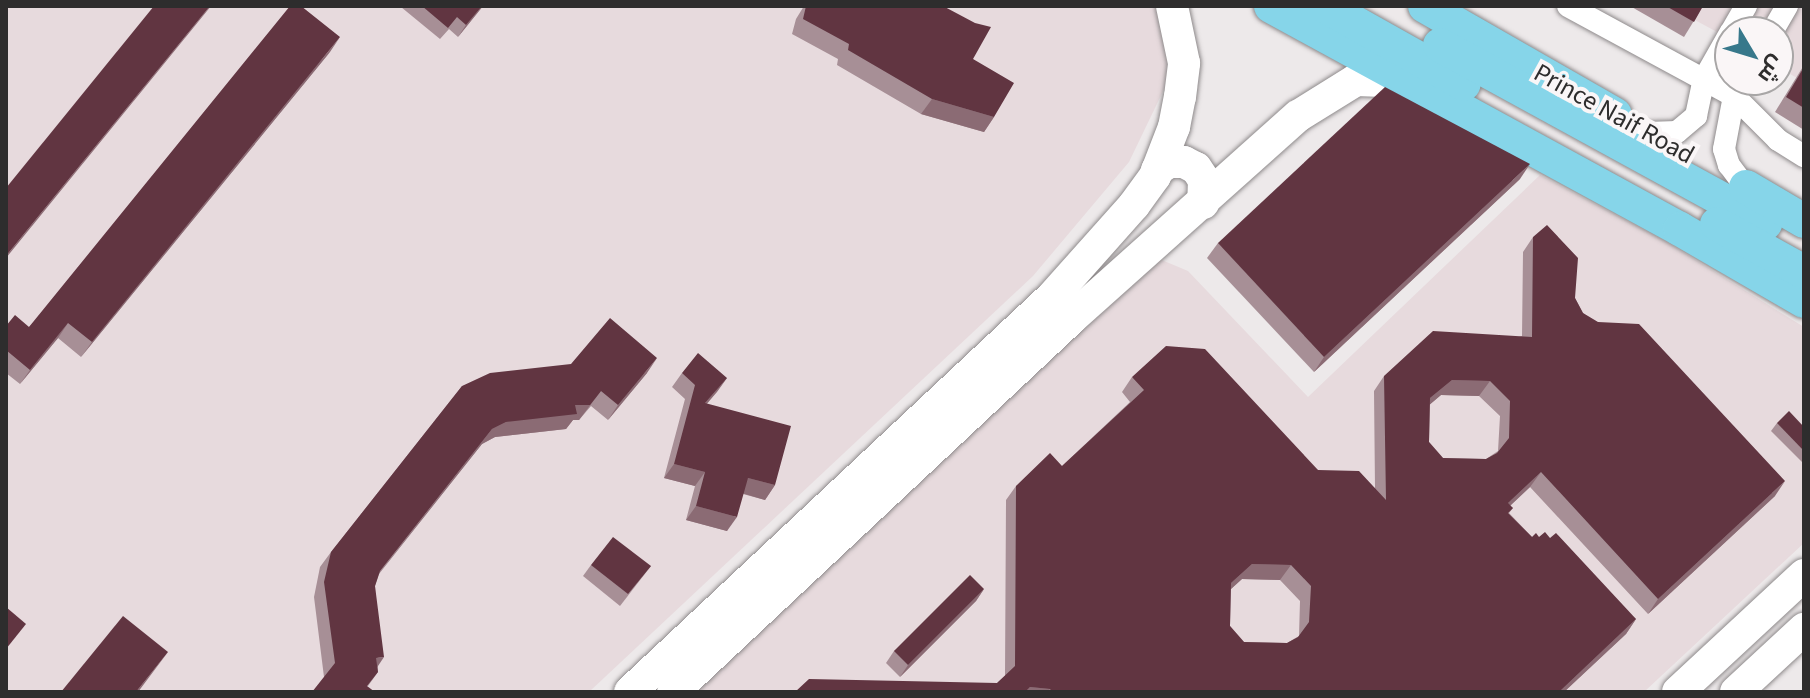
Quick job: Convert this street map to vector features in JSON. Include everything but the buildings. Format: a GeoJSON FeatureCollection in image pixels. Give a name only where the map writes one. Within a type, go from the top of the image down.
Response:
{"type":"FeatureCollection","features":[{"type":"Feature","properties":{"kind":"main road"},"geometry":{"type":"LineString","coordinates":[[1271,6],[1804,301]]}},
{"type":"Feature","properties":{"kind":"main road"},"geometry":{"type":"LineString","coordinates":[[1325,6],[1804,272]]}},
{"type":"Feature","properties":{"kind":"main road"},"geometry":{"type":"LineString","coordinates":[[1368,6],[1804,245]]}},
{"type":"Feature","properties":{"kind":"main road","name":"Prince Naif Road"},"geometry":{"type":"LineString","coordinates":[[1425,6],[1804,221]]}},
{"type":"Feature","properties":{"kind":"street"},"geometry":{"type":"LineString","coordinates":[[630,692],[1053,296],[1134,205],[1157,170],[1174,127],[1184,63],[1172,6]]}},
{"type":"Feature","properties":{"kind":"street"},"geometry":{"type":"LineString","coordinates":[[1568,6],[1714,82]]}},
{"type":"Feature","properties":{"kind":"street"},"geometry":{"type":"LineString","coordinates":[[1647,133],[1677,132],[1688,126],[1701,102],[1704,79],[1714,61]]}},
{"type":"Feature","properties":{"kind":"street"},"geometry":{"type":"LineString","coordinates":[[673,692],[1073,317],[1298,116],[1356,80],[1412,82]]}},
{"type":"Feature","properties":{"kind":"street"},"geometry":{"type":"LineString","coordinates":[[1736,96],[1724,149],[1729,165],[1745,186]]}},
{"type":"Feature","properties":{"kind":"street"},"geometry":{"type":"LineString","coordinates":[[1744,96],[1778,140],[1804,156]]}},
{"type":"Feature","properties":{"kind":"street"},"geometry":{"type":"LineString","coordinates":[[1157,170],[1169,162],[1184,162],[1196,168],[1204,180],[1203,203]]}},
{"type":"Feature","properties":{"kind":"street"},"geometry":{"type":"LineString","coordinates":[[1678,692],[1804,575]]}},
{"type":"Feature","properties":{"kind":"street"},"geometry":{"type":"LineString","coordinates":[[1736,692],[1804,629]]}},
{"type":"Feature","properties":{"kind":"shaded area"},"geometry":{"type":"Polygon","coordinates":[[[6,6],[1156,6],[1163,23],[1168,53],[1167,83],[1129,162],[1033,276],[589,692],[6,692],[6,6]]]}},
{"type":"Feature","properties":{"kind":"shaded area"},"geometry":{"type":"Polygon","coordinates":[[[1669,6],[1804,6],[1804,82],[1794,76],[1794,16],[1714,16],[1714,30],[1669,6]]]}},
{"type":"Feature","properties":{"kind":"shaded area"},"geometry":{"type":"Polygon","coordinates":[[[1540,175],[1665,241],[1804,327],[1804,543],[1644,692],[693,692],[1157,258],[1188,271],[1308,397],[1540,175]]]}}]}
